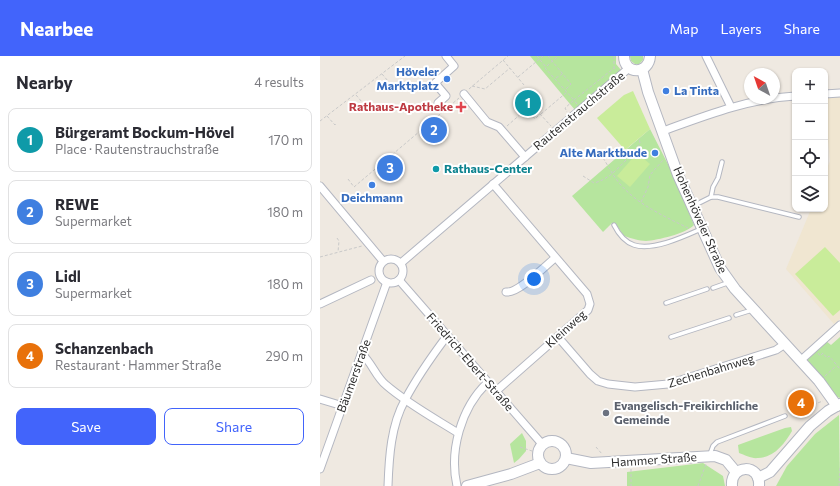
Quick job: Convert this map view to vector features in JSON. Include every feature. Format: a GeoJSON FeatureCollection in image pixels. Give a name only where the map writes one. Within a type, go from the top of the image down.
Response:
{"type":"FeatureCollection","features":[{"type":"Feature","properties":{"kind":"main road"},"geometry":{"type":"LineString","coordinates":[[624,56],[624,62],[629,68],[636,70],[642,69],[648,64],[650,56]]}},
{"type":"Feature","properties":{"kind":"main road","name":"Hohenhöveler Straße"},"geometry":{"type":"LineString","coordinates":[[642,69],[648,92],[678,175],[715,260],[730,282],[819,381],[836,403]]}},
{"type":"Feature","properties":{"kind":"main road"},"geometry":{"type":"LineString","coordinates":[[732,486],[732,478],[736,472],[743,469],[754,472],[759,482],[770,472],[810,426],[836,403]]}},
{"type":"Feature","properties":{"kind":"main road"},"geometry":{"type":"LineString","coordinates":[[467,486],[495,479],[540,453],[549,440],[557,441],[564,446],[566,450],[566,458],[562,464],[556,468],[549,469],[540,453]]}},
{"type":"Feature","properties":{"kind":"main road","name":"Hammer Straße"},"geometry":{"type":"LineString","coordinates":[[566,458],[591,463],[710,456],[721,457],[729,463],[736,472]]}},
{"type":"Feature","properties":{"kind":"street"},"geometry":{"type":"LineString","coordinates":[[438,103],[446,96],[435,83],[454,66],[446,56]]}},
{"type":"Feature","properties":{"kind":"street"},"geometry":{"type":"LineString","coordinates":[[706,56],[731,107]]}},
{"type":"Feature","properties":{"kind":"street","name":"Rautenstrauchstraße"},"geometry":{"type":"LineString","coordinates":[[400,263],[629,68]]}},
{"type":"Feature","properties":{"kind":"street"},"geometry":{"type":"LineString","coordinates":[[828,94],[840,93]]}},
{"type":"Feature","properties":{"kind":"street"},"geometry":{"type":"LineString","coordinates":[[464,94],[487,122],[499,127],[525,157]]}},
{"type":"Feature","properties":{"kind":"street"},"geometry":{"type":"LineString","coordinates":[[663,130],[731,107],[762,100],[792,96]]}},
{"type":"Feature","properties":{"kind":"street","name":"Kleinweg"},"geometry":{"type":"LineString","coordinates":[[493,184],[587,294],[590,304],[588,310],[495,392]]}},
{"type":"Feature","properties":{"kind":"street"},"geometry":{"type":"LineString","coordinates":[[320,186],[383,261]]}},
{"type":"Feature","properties":{"kind":"street"},"geometry":{"type":"LineString","coordinates":[[392,258],[400,263],[403,270],[399,280],[391,283],[381,278],[378,271],[383,261],[392,258]]}},
{"type":"Feature","properties":{"kind":"street"},"geometry":{"type":"LineString","coordinates":[[506,292],[509,293],[518,289],[555,258]]}},
{"type":"Feature","properties":{"kind":"street"},"geometry":{"type":"LineString","coordinates":[[320,304],[371,280]]}},
{"type":"Feature","properties":{"kind":"street","name":"Friedrich-Ebert-Straße"},"geometry":{"type":"LineString","coordinates":[[399,280],[487,382],[540,453]]}},
{"type":"Feature","properties":{"kind":"street","name":"Bäumerstraße"},"geometry":{"type":"LineString","coordinates":[[320,469],[387,282]]}},
{"type":"Feature","properties":{"kind":"street"},"geometry":{"type":"LineString","coordinates":[[800,361],[840,325]]}},
{"type":"Feature","properties":{"kind":"street"},"geometry":{"type":"LineString","coordinates":[[388,486],[390,449],[397,419],[405,400],[423,370],[447,336]]}},
{"type":"Feature","properties":{"kind":"street","name":"Zechenbahnweg"},"geometry":{"type":"LineString","coordinates":[[558,337],[590,374],[598,381],[608,384],[635,387],[668,384],[776,350],[785,344]]}},
{"type":"Feature","properties":{"kind":"street"},"geometry":{"type":"LineString","coordinates":[[362,354],[367,358],[385,385],[405,400],[458,433]]}},
{"type":"Feature","properties":{"kind":"street"},"geometry":{"type":"LineString","coordinates":[[457,486],[454,468],[458,433],[471,405],[487,382]]}},
{"type":"Feature","properties":{"kind":"street"},"geometry":{"type":"LineString","coordinates":[[320,399],[343,406]]}},
{"type":"Feature","properties":{"kind":"lane"},"geometry":{"type":"LineString","coordinates":[[711,197],[712,187],[718,178],[722,162]]}},
{"type":"Feature","properties":{"kind":"lane"},"geometry":{"type":"LineString","coordinates":[[692,206],[711,197],[718,197],[799,217]]}},
{"type":"Feature","properties":{"kind":"lane"},"geometry":{"type":"LineString","coordinates":[[614,226],[623,238],[639,245],[659,244],[672,241],[702,228]]}},
{"type":"Feature","properties":{"kind":"lane"},"geometry":{"type":"LineString","coordinates":[[714,288],[730,282]]}},
{"type":"Feature","properties":{"kind":"lane"},"geometry":{"type":"LineString","coordinates":[[666,303],[707,289]]}},
{"type":"Feature","properties":{"kind":"lane"},"geometry":{"type":"LineString","coordinates":[[736,315],[754,309]]}},
{"type":"Feature","properties":{"kind":"lane"},"geometry":{"type":"LineString","coordinates":[[671,337],[729,318]]}},
{"type":"Feature","properties":{"kind":"lane"},"geometry":{"type":"LineString","coordinates":[[710,456],[713,446],[717,442],[784,416]]}},
{"type":"Feature","properties":{"kind":"path"},"geometry":{"type":"LineString","coordinates":[[320,122],[405,56]]}},
{"type":"Feature","properties":{"kind":"path"},"geometry":{"type":"LineString","coordinates":[[348,179],[354,186],[508,56]]}},
{"type":"Feature","properties":{"kind":"path"},"geometry":{"type":"LineString","coordinates":[[537,56],[546,67],[545,68],[555,79],[556,78],[574,100]]}},
{"type":"Feature","properties":{"kind":"path"},"geometry":{"type":"LineString","coordinates":[[518,77],[543,56]]}},
{"type":"Feature","properties":{"kind":"path"},"geometry":{"type":"LineString","coordinates":[[548,56],[571,84],[565,89]]}},
{"type":"Feature","properties":{"kind":"path"},"geometry":{"type":"LineString","coordinates":[[546,67],[558,56]]}},
{"type":"Feature","properties":{"kind":"path"},"geometry":{"type":"LineString","coordinates":[[614,56],[614,68],[621,75]]}},
{"type":"Feature","properties":{"kind":"path"},"geometry":{"type":"LineString","coordinates":[[503,60],[524,85]]}},
{"type":"Feature","properties":{"kind":"path"},"geometry":{"type":"LineString","coordinates":[[472,86],[485,89],[510,68]]}},
{"type":"Feature","properties":{"kind":"path"},"geometry":{"type":"LineString","coordinates":[[571,118],[565,108],[614,68]]}},
{"type":"Feature","properties":{"kind":"path"},"geometry":{"type":"LineString","coordinates":[[556,78],[562,73]]}},
{"type":"Feature","properties":{"kind":"path"},"geometry":{"type":"LineString","coordinates":[[382,74],[388,81]]}},
{"type":"Feature","properties":{"kind":"path"},"geometry":{"type":"LineString","coordinates":[[509,124],[523,112],[528,118],[532,115],[535,119],[567,92]]}},
{"type":"Feature","properties":{"kind":"path"},"geometry":{"type":"LineString","coordinates":[[356,94],[362,102]]}},
{"type":"Feature","properties":{"kind":"path"},"geometry":{"type":"LineString","coordinates":[[540,114],[550,125]]}},
{"type":"Feature","properties":{"kind":"path"},"geometry":{"type":"LineString","coordinates":[[327,116],[335,125],[336,124]]}},
{"type":"Feature","properties":{"kind":"path"},"geometry":{"type":"LineString","coordinates":[[583,176],[594,183],[600,182],[612,173],[638,147],[640,143],[639,138]]}},
{"type":"Feature","properties":{"kind":"path"},"geometry":{"type":"LineString","coordinates":[[641,202],[648,187],[650,175],[670,152]]}},
{"type":"Feature","properties":{"kind":"path"},"geometry":{"type":"LineString","coordinates":[[603,158],[620,184],[641,202],[658,213],[687,227],[692,233]]}},
{"type":"Feature","properties":{"kind":"path"},"geometry":{"type":"LineString","coordinates":[[338,238],[338,252]]}},
{"type":"Feature","properties":{"kind":"path"},"geometry":{"type":"LineString","coordinates":[[320,257],[368,244]]}},
{"type":"Feature","properties":{"kind":"path"},"geometry":{"type":"LineString","coordinates":[[814,348],[820,356],[823,354],[827,358],[829,356],[840,369]]}},
{"type":"Feature","properties":{"kind":"path"},"geometry":{"type":"LineString","coordinates":[[819,381],[837,365]]}},
{"type":"Feature","properties":{"kind":"path"},"geometry":{"type":"LineString","coordinates":[[784,416],[836,403]]}},
{"type":"Feature","properties":{"kind":"path"},"geometry":{"type":"LineString","coordinates":[[520,447],[540,453]]}},
{"type":"Feature","properties":{"kind":"path"},"geometry":{"type":"LineString","coordinates":[[698,486],[710,456]]}},
{"type":"Feature","properties":{"kind":"path"},"geometry":{"type":"LineString","coordinates":[[631,461],[631,486]]}},
{"type":"Feature","properties":{"kind":"path"},"geometry":{"type":"LineString","coordinates":[[839,486],[840,468]]}},
{"type":"Feature","properties":{"kind":"shaded area"},"geometry":{"type":"Polygon","coordinates":[[[840,96],[840,319],[834,324],[786,269],[810,212],[828,212],[828,166],[830,161],[828,141],[828,98],[840,96]]]}},
{"type":"Feature","properties":{"kind":"green space"},"geometry":{"type":"Polygon","coordinates":[[[530,56],[616,56],[616,64],[621,70],[575,110],[530,56]]]}},
{"type":"Feature","properties":{"kind":"green space"},"geometry":{"type":"Polygon","coordinates":[[[630,56],[643,56],[643,60],[639,64],[635,64],[631,61],[630,56]]]}},
{"type":"Feature","properties":{"kind":"green space"},"geometry":{"type":"Polygon","coordinates":[[[633,91],[650,129],[625,150],[597,118],[624,95],[633,91]]]}},
{"type":"Feature","properties":{"kind":"green space"},"geometry":{"type":"Polygon","coordinates":[[[650,129],[674,176],[694,225],[678,234],[646,241],[624,236],[615,223],[612,223],[603,232],[572,196],[650,129]]]}},
{"type":"Feature","properties":{"kind":"green space"},"geometry":{"type":"Polygon","coordinates":[[[637,153],[650,164],[630,187],[617,176],[637,153]]]}},
{"type":"Feature","properties":{"kind":"green space"},"geometry":{"type":"Polygon","coordinates":[[[825,247],[840,263],[840,310],[833,316],[795,274],[825,247]]]}},
{"type":"Feature","properties":{"kind":"green space"},"geometry":{"type":"Polygon","coordinates":[[[840,337],[840,398],[835,396],[804,361],[826,341],[831,345],[840,337]]]}},
{"type":"Feature","properties":{"kind":"green space"},"geometry":{"type":"Polygon","coordinates":[[[839,415],[840,486],[776,486],[787,466],[815,434],[839,415]]]}},
{"type":"Feature","properties":{"kind":"green space"},"geometry":{"type":"Polygon","coordinates":[[[791,427],[792,431],[774,453],[756,458],[739,453],[738,445],[791,427]]]}},
{"type":"Feature","properties":{"kind":"green space"},"geometry":{"type":"Polygon","coordinates":[[[522,433],[526,441],[526,451],[514,463],[510,444],[522,433]]]}},
{"type":"Feature","properties":{"kind":"green space"},"geometry":{"type":"Polygon","coordinates":[[[703,463],[723,476],[725,486],[627,486],[627,472],[703,463]]]}},
{"type":"Feature","properties":{"kind":"place","name":"Höveler Marktplatz"},"geometry":{"type":"Point","coordinates":[447,79]}},
{"type":"Feature","properties":{"kind":"place","name":"La Tinta"},"geometry":{"type":"Point","coordinates":[666,91]}},
{"type":"Feature","properties":{"kind":"place","name":"Bürgeramt Bockum-Hövel"},"geometry":{"type":"Point","coordinates":[528,103]}},
{"type":"Feature","properties":{"kind":"place","name":"Rathaus-Apotheke"},"geometry":{"type":"Point","coordinates":[461,107]}},
{"type":"Feature","properties":{"kind":"place","name":"REWE"},"geometry":{"type":"Point","coordinates":[434,130]}},
{"type":"Feature","properties":{"kind":"place","name":"Alte Marktbude"},"geometry":{"type":"Point","coordinates":[655,153]}},
{"type":"Feature","properties":{"kind":"place","name":"Lidl"},"geometry":{"type":"Point","coordinates":[390,168]}},
{"type":"Feature","properties":{"kind":"place","name":"Rathaus-Center"},"geometry":{"type":"Point","coordinates":[436,169]}},
{"type":"Feature","properties":{"kind":"place","name":"Deichmann"},"geometry":{"type":"Point","coordinates":[372,185]}},
{"type":"Feature","properties":{"kind":"place","name":"Schanzenbach"},"geometry":{"type":"Point","coordinates":[801,403]}},
{"type":"Feature","properties":{"kind":"place","name":"Evangelisch-Freikirchliche Gemeinde"},"geometry":{"type":"Point","coordinates":[606,413]}}]}
